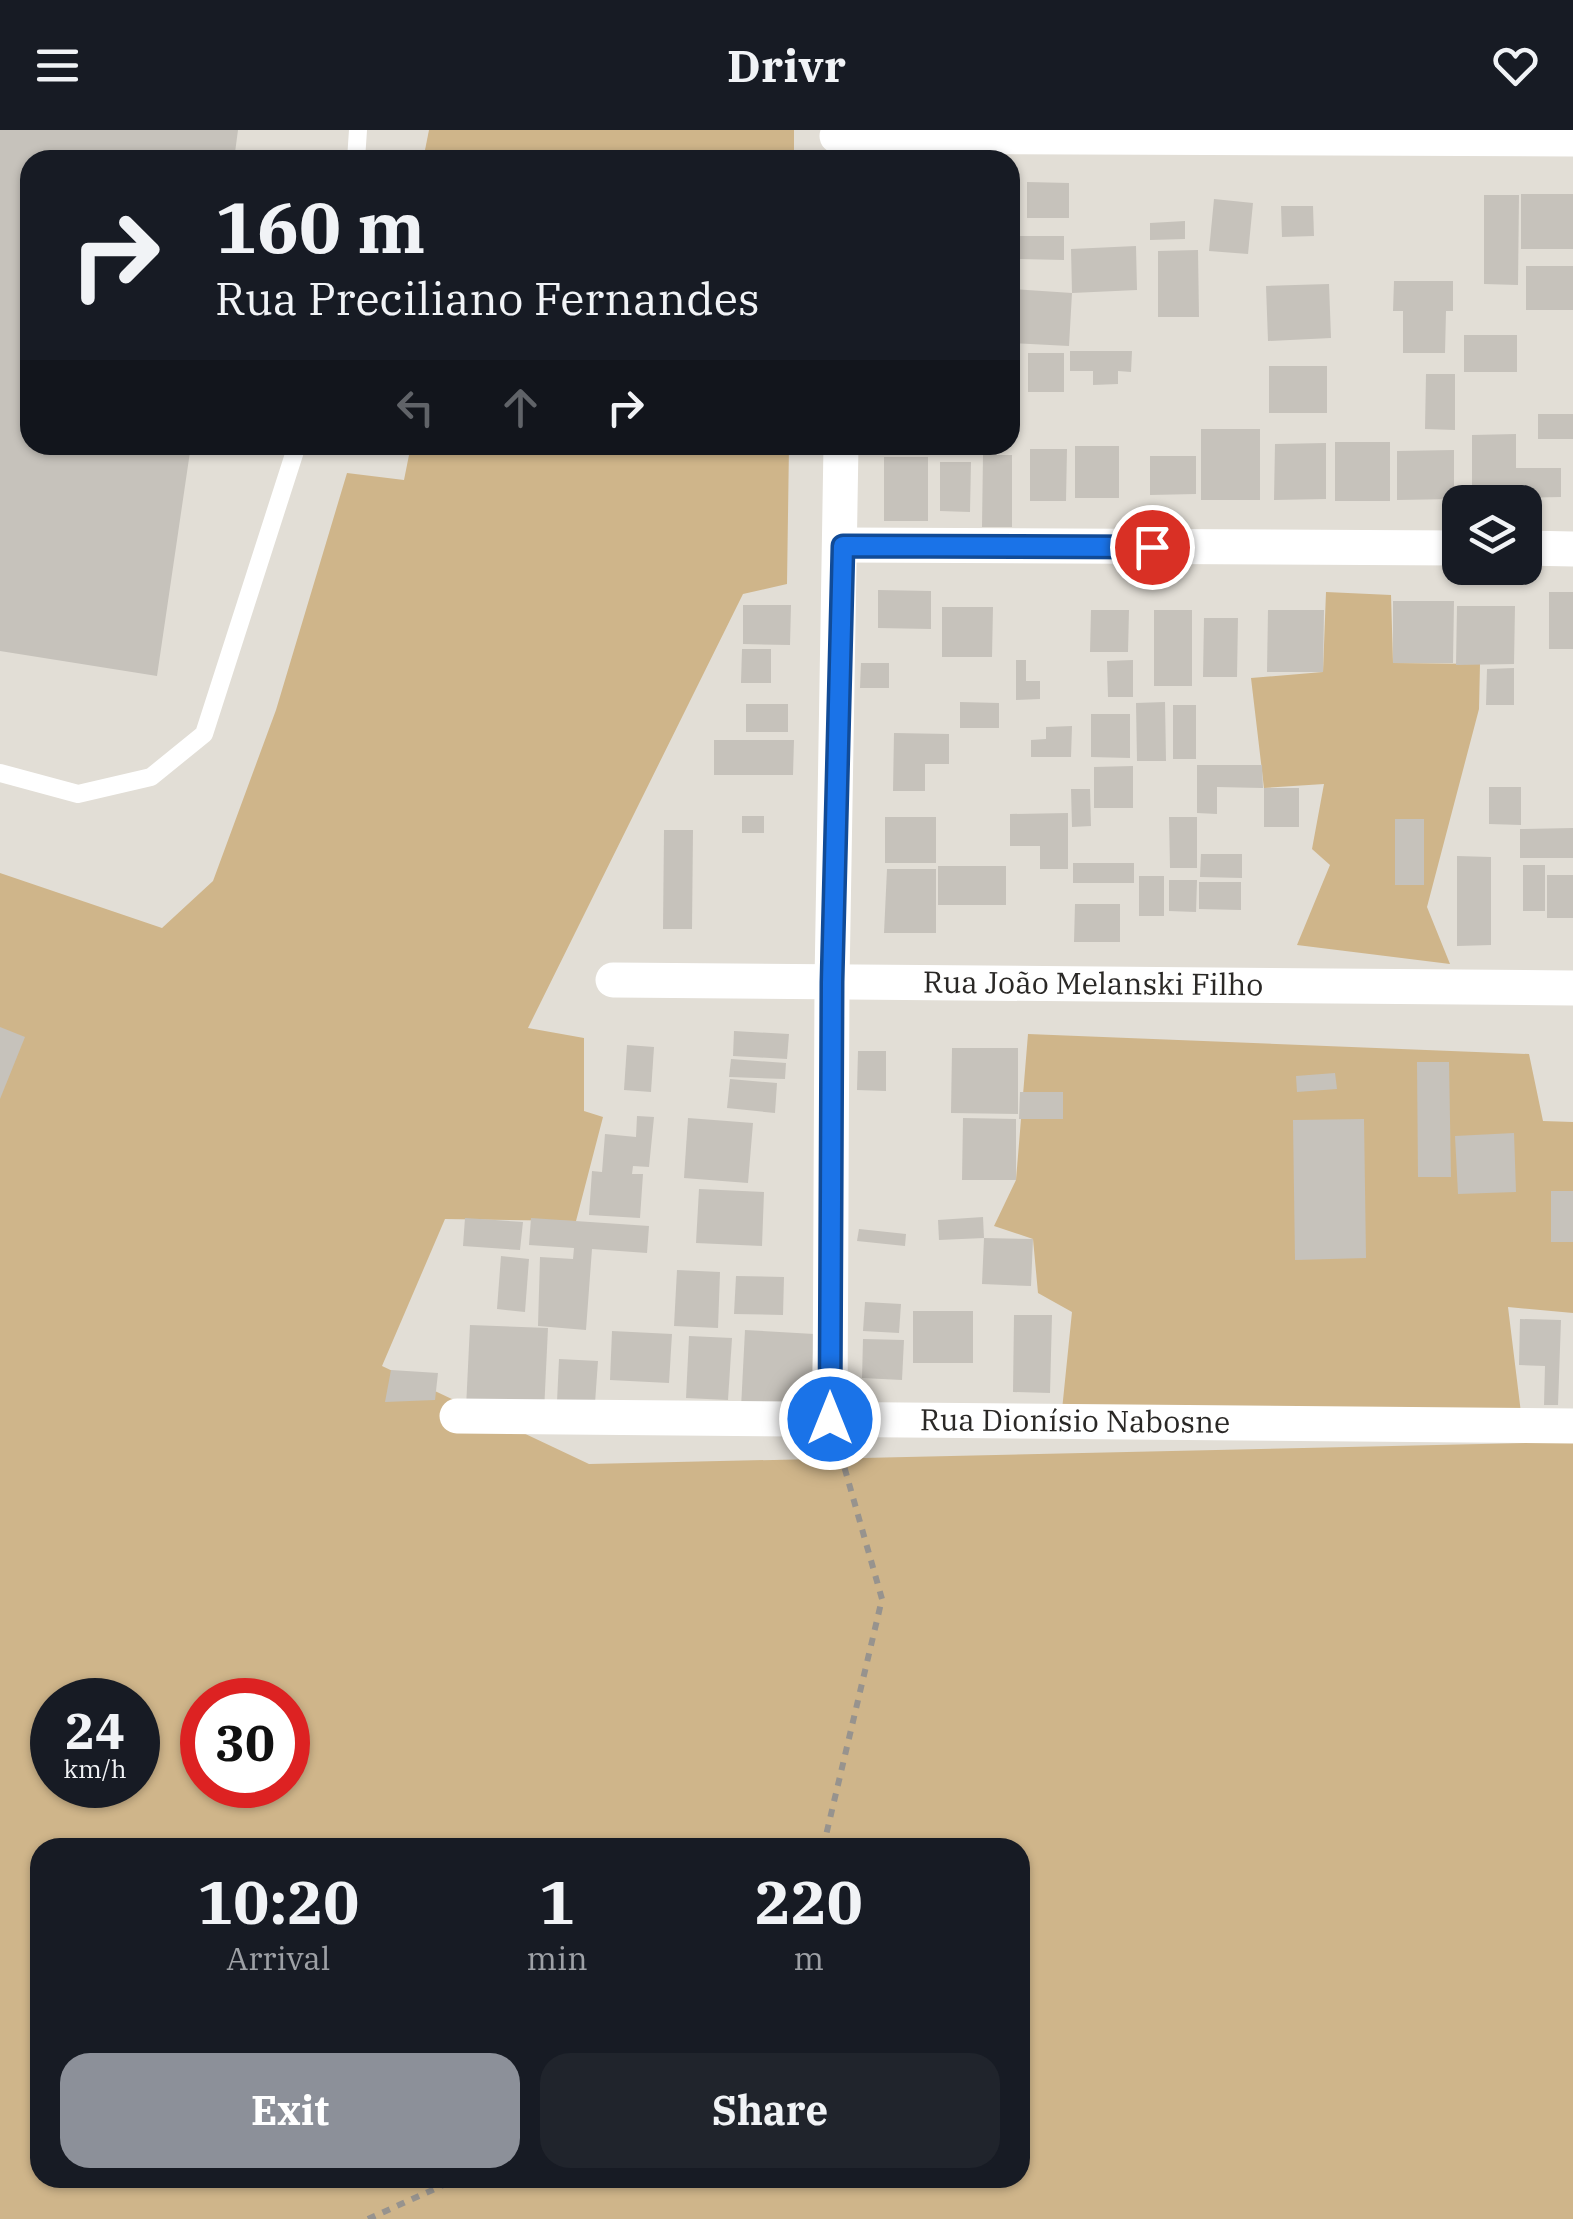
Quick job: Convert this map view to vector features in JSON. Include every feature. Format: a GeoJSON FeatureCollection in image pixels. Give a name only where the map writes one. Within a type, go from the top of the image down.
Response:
{"type":"FeatureCollection","features":[{"type":"Feature","properties":{"kind":"street"},"geometry":{"type":"LineString","coordinates":[[837,142],[1573,140]]}},
{"type":"Feature","properties":{"kind":"street"},"geometry":{"type":"LineString","coordinates":[[830,1419],[832,982],[842,455]]}},
{"type":"Feature","properties":{"kind":"street"},"geometry":{"type":"LineString","coordinates":[[843,546],[1442,548]]}},
{"type":"Feature","properties":{"kind":"street"},"geometry":{"type":"LineString","coordinates":[[1542,548],[1573,548]]}},
{"type":"Feature","properties":{"kind":"street","name":"Rua João Melanski Filho"},"geometry":{"type":"LineString","coordinates":[[613,980],[1573,988]]}},
{"type":"Feature","properties":{"kind":"street","name":"Rua Dionísio Nabosne"},"geometry":{"type":"LineString","coordinates":[[457,1416],[1573,1426]]}},
{"type":"Feature","properties":{"kind":"lane"},"geometry":{"type":"LineString","coordinates":[[0,773],[78,794],[150,777],[204,734],[294,455]]}},
{"type":"Feature","properties":{"kind":"path"},"geometry":{"type":"LineString","coordinates":[[824,1838],[882,1599],[830,1419]]}},
{"type":"Feature","properties":{"kind":"path"},"geometry":{"type":"LineString","coordinates":[[368,2219],[437,2188]]}},
{"type":"Feature","properties":{"kind":"shaded area"},"geometry":{"type":"Polygon","coordinates":[[[429,130],[794,130],[794,150],[425,150],[429,130]]]}},
{"type":"Feature","properties":{"kind":"shaded area"},"geometry":{"type":"Polygon","coordinates":[[[409,455],[789,455],[787,584],[743,594],[528,1028],[584,1038],[584,1111],[603,1117],[576,1221],[445,1219],[382,1366],[589,1464],[1573,1442],[1573,2219],[0,2219],[0,873],[162,928],[213,881],[276,710],[347,473],[404,480],[409,455]]]}},
{"type":"Feature","properties":{"kind":"shaded area"},"geometry":{"type":"Polygon","coordinates":[[[1326,592],[1391,595],[1393,663],[1480,664],[1479,709],[1427,907],[1450,964],[1297,945],[1330,865],[1312,849],[1324,784],[1264,788],[1251,678],[1323,672],[1326,592]]]}},
{"type":"Feature","properties":{"kind":"shaded area"},"geometry":{"type":"Polygon","coordinates":[[[1028,1034],[1529,1054],[1543,1121],[1573,1122],[1573,1313],[1508,1307],[1521,1413],[1062,1410],[1072,1312],[1038,1293],[1033,1239],[994,1226],[1016,1180],[1028,1034]]]}},
{"type":"Feature","properties":{"kind":"building"},"geometry":{"type":"Polygon","coordinates":[[[0,130],[238,130],[235,150],[20,150],[20,455],[190,455],[157,676],[0,651],[0,130]]]}},
{"type":"Feature","properties":{"kind":"building"},"geometry":{"type":"Polygon","coordinates":[[[1027,182],[1069,183],[1069,218],[1027,218],[1027,182]]]}},
{"type":"Feature","properties":{"kind":"building"},"geometry":{"type":"Polygon","coordinates":[[[1521,194],[1573,194],[1573,249],[1521,249],[1521,194]]]}},
{"type":"Feature","properties":{"kind":"building"},"geometry":{"type":"Polygon","coordinates":[[[1484,195],[1519,195],[1518,285],[1484,284],[1484,195]]]}},
{"type":"Feature","properties":{"kind":"building"},"geometry":{"type":"Polygon","coordinates":[[[1214,199],[1253,203],[1248,254],[1209,251],[1214,199]]]}},
{"type":"Feature","properties":{"kind":"building"},"geometry":{"type":"Polygon","coordinates":[[[1281,206],[1313,206],[1314,236],[1282,237],[1281,206]]]}},
{"type":"Feature","properties":{"kind":"building"},"geometry":{"type":"Polygon","coordinates":[[[1185,221],[1185,239],[1150,240],[1150,223],[1185,221]]]}},
{"type":"Feature","properties":{"kind":"building"},"geometry":{"type":"Polygon","coordinates":[[[1020,236],[1064,236],[1064,260],[1020,259],[1020,236]]]}},
{"type":"Feature","properties":{"kind":"building"},"geometry":{"type":"Polygon","coordinates":[[[1136,246],[1137,290],[1072,293],[1071,249],[1136,246]]]}},
{"type":"Feature","properties":{"kind":"building"},"geometry":{"type":"Polygon","coordinates":[[[1198,250],[1199,317],[1158,317],[1158,251],[1198,250]]]}},
{"type":"Feature","properties":{"kind":"building"},"geometry":{"type":"Polygon","coordinates":[[[1526,266],[1573,266],[1573,310],[1526,310],[1526,266]]]}},
{"type":"Feature","properties":{"kind":"building"},"geometry":{"type":"Polygon","coordinates":[[[1394,281],[1453,281],[1453,311],[1446,311],[1445,353],[1403,353],[1403,311],[1393,311],[1394,281]]]}},
{"type":"Feature","properties":{"kind":"building"},"geometry":{"type":"Polygon","coordinates":[[[1329,284],[1331,338],[1268,341],[1266,286],[1329,284]]]}},
{"type":"Feature","properties":{"kind":"building"},"geometry":{"type":"Polygon","coordinates":[[[1020,290],[1072,293],[1069,346],[1020,344],[1020,290]]]}},
{"type":"Feature","properties":{"kind":"building"},"geometry":{"type":"Polygon","coordinates":[[[1464,335],[1517,335],[1517,372],[1464,372],[1464,335]]]}},
{"type":"Feature","properties":{"kind":"building"},"geometry":{"type":"Polygon","coordinates":[[[1070,351],[1132,351],[1131,372],[1118,371],[1118,384],[1093,385],[1093,371],[1070,371],[1070,351]]]}},
{"type":"Feature","properties":{"kind":"building"},"geometry":{"type":"Polygon","coordinates":[[[1028,353],[1064,353],[1064,392],[1028,392],[1028,353]]]}},
{"type":"Feature","properties":{"kind":"building"},"geometry":{"type":"Polygon","coordinates":[[[1269,366],[1327,366],[1327,413],[1269,413],[1269,366]]]}},
{"type":"Feature","properties":{"kind":"building"},"geometry":{"type":"Polygon","coordinates":[[[1426,374],[1455,374],[1455,430],[1425,429],[1426,374]]]}},
{"type":"Feature","properties":{"kind":"building"},"geometry":{"type":"Polygon","coordinates":[[[1538,414],[1573,414],[1573,439],[1538,439],[1538,414]]]}},
{"type":"Feature","properties":{"kind":"building"},"geometry":{"type":"Polygon","coordinates":[[[1201,429],[1260,429],[1260,500],[1201,500],[1201,429]]]}},
{"type":"Feature","properties":{"kind":"building"},"geometry":{"type":"Polygon","coordinates":[[[1516,434],[1516,468],[1561,468],[1561,497],[1542,497],[1542,485],[1472,485],[1472,435],[1516,434]]]}},
{"type":"Feature","properties":{"kind":"building"},"geometry":{"type":"Polygon","coordinates":[[[1335,442],[1390,442],[1390,501],[1335,501],[1335,442]]]}},
{"type":"Feature","properties":{"kind":"building"},"geometry":{"type":"Polygon","coordinates":[[[1326,443],[1326,499],[1274,500],[1275,444],[1326,443]]]}},
{"type":"Feature","properties":{"kind":"building"},"geometry":{"type":"Polygon","coordinates":[[[1075,446],[1119,446],[1119,498],[1075,498],[1075,446]]]}},
{"type":"Feature","properties":{"kind":"building"},"geometry":{"type":"Polygon","coordinates":[[[1030,449],[1067,449],[1066,501],[1030,501],[1030,449]]]}},
{"type":"Feature","properties":{"kind":"building"},"geometry":{"type":"Polygon","coordinates":[[[1454,450],[1454,485],[1442,485],[1442,499],[1397,500],[1397,451],[1454,450]]]}},
{"type":"Feature","properties":{"kind":"building"},"geometry":{"type":"Polygon","coordinates":[[[983,455],[1012,455],[1012,527],[982,527],[983,455]]]}},
{"type":"Feature","properties":{"kind":"building"},"geometry":{"type":"Polygon","coordinates":[[[1150,456],[1196,456],[1196,494],[1150,495],[1150,456]]]}},
{"type":"Feature","properties":{"kind":"building"},"geometry":{"type":"Polygon","coordinates":[[[884,457],[928,457],[928,521],[884,521],[884,457]]]}},
{"type":"Feature","properties":{"kind":"building"},"geometry":{"type":"Polygon","coordinates":[[[940,462],[971,462],[970,512],[940,511],[940,462]]]}},
{"type":"Feature","properties":{"kind":"building"},"geometry":{"type":"Polygon","coordinates":[[[878,590],[931,591],[931,629],[878,628],[878,590]]]}},
{"type":"Feature","properties":{"kind":"building"},"geometry":{"type":"Polygon","coordinates":[[[1549,592],[1573,592],[1573,649],[1549,649],[1549,592]]]}},
{"type":"Feature","properties":{"kind":"building"},"geometry":{"type":"Polygon","coordinates":[[[1393,601],[1454,601],[1453,663],[1393,663],[1393,601]]]}},
{"type":"Feature","properties":{"kind":"building"},"geometry":{"type":"Polygon","coordinates":[[[743,605],[791,605],[790,645],[743,644],[743,605]]]}},
{"type":"Feature","properties":{"kind":"building"},"geometry":{"type":"Polygon","coordinates":[[[1457,606],[1515,606],[1514,664],[1456,665],[1457,606]]]}},
{"type":"Feature","properties":{"kind":"building"},"geometry":{"type":"Polygon","coordinates":[[[942,607],[993,607],[992,657],[942,657],[942,607]]]}},
{"type":"Feature","properties":{"kind":"building"},"geometry":{"type":"Polygon","coordinates":[[[1091,610],[1129,610],[1128,652],[1090,652],[1091,610]]]}},
{"type":"Feature","properties":{"kind":"building"},"geometry":{"type":"Polygon","coordinates":[[[1154,610],[1192,610],[1192,686],[1154,686],[1154,610]]]}},
{"type":"Feature","properties":{"kind":"building"},"geometry":{"type":"Polygon","coordinates":[[[1268,610],[1324,610],[1323,672],[1267,672],[1268,610]]]}},
{"type":"Feature","properties":{"kind":"building"},"geometry":{"type":"Polygon","coordinates":[[[1204,618],[1238,618],[1237,677],[1203,677],[1204,618]]]}},
{"type":"Feature","properties":{"kind":"building"},"geometry":{"type":"Polygon","coordinates":[[[742,649],[771,649],[771,683],[741,683],[742,649]]]}},
{"type":"Feature","properties":{"kind":"building"},"geometry":{"type":"Polygon","coordinates":[[[1016,660],[1026,660],[1026,681],[1040,681],[1040,699],[1016,700],[1016,660]]]}},
{"type":"Feature","properties":{"kind":"building"},"geometry":{"type":"Polygon","coordinates":[[[1133,660],[1133,697],[1108,697],[1107,661],[1133,660]]]}},
{"type":"Feature","properties":{"kind":"building"},"geometry":{"type":"Polygon","coordinates":[[[861,663],[889,663],[889,688],[860,688],[861,663]]]}},
{"type":"Feature","properties":{"kind":"building"},"geometry":{"type":"Polygon","coordinates":[[[1514,668],[1514,705],[1486,705],[1487,669],[1514,668]]]}},
{"type":"Feature","properties":{"kind":"building"},"geometry":{"type":"Polygon","coordinates":[[[960,702],[999,703],[999,728],[960,728],[960,702]]]}},
{"type":"Feature","properties":{"kind":"building"},"geometry":{"type":"Polygon","coordinates":[[[1165,702],[1166,761],[1137,761],[1136,703],[1165,702]]]}},
{"type":"Feature","properties":{"kind":"building"},"geometry":{"type":"Polygon","coordinates":[[[746,704],[788,704],[788,732],[746,732],[746,704]]]}},
{"type":"Feature","properties":{"kind":"building"},"geometry":{"type":"Polygon","coordinates":[[[1173,705],[1196,705],[1196,759],[1173,759],[1173,705]]]}},
{"type":"Feature","properties":{"kind":"building"},"geometry":{"type":"Polygon","coordinates":[[[1091,714],[1130,714],[1130,758],[1091,757],[1091,714]]]}},
{"type":"Feature","properties":{"kind":"building"},"geometry":{"type":"Polygon","coordinates":[[[1072,726],[1071,757],[1031,757],[1031,740],[1046,739],[1046,727],[1072,726]]]}},
{"type":"Feature","properties":{"kind":"building"},"geometry":{"type":"Polygon","coordinates":[[[894,733],[949,734],[949,764],[925,764],[925,791],[893,791],[894,733]]]}},
{"type":"Feature","properties":{"kind":"building"},"geometry":{"type":"Polygon","coordinates":[[[714,740],[794,740],[793,775],[714,775],[714,740]]]}},
{"type":"Feature","properties":{"kind":"building"},"geometry":{"type":"Polygon","coordinates":[[[1197,765],[1262,765],[1263,788],[1217,787],[1217,814],[1197,813],[1197,765]]]}},
{"type":"Feature","properties":{"kind":"building"},"geometry":{"type":"Polygon","coordinates":[[[1133,766],[1133,808],[1094,808],[1094,767],[1133,766]]]}},
{"type":"Feature","properties":{"kind":"building"},"geometry":{"type":"Polygon","coordinates":[[[1489,787],[1521,787],[1521,825],[1489,824],[1489,787]]]}},
{"type":"Feature","properties":{"kind":"building"},"geometry":{"type":"Polygon","coordinates":[[[1264,788],[1299,788],[1299,827],[1264,827],[1264,788]]]}},
{"type":"Feature","properties":{"kind":"building"},"geometry":{"type":"Polygon","coordinates":[[[1071,789],[1090,789],[1091,826],[1072,827],[1071,789]]]}},
{"type":"Feature","properties":{"kind":"building"},"geometry":{"type":"Polygon","coordinates":[[[1068,813],[1068,869],[1040,869],[1040,846],[1010,846],[1010,814],[1068,813]]]}},
{"type":"Feature","properties":{"kind":"building"},"geometry":{"type":"Polygon","coordinates":[[[742,816],[764,816],[764,833],[742,833],[742,816]]]}},
{"type":"Feature","properties":{"kind":"building"},"geometry":{"type":"Polygon","coordinates":[[[885,817],[936,817],[936,863],[885,863],[885,817]]]}},
{"type":"Feature","properties":{"kind":"building"},"geometry":{"type":"Polygon","coordinates":[[[1169,817],[1197,817],[1197,868],[1170,868],[1169,817]]]}},
{"type":"Feature","properties":{"kind":"building"},"geometry":{"type":"Polygon","coordinates":[[[1395,819],[1424,819],[1424,885],[1395,885],[1395,819]]]}},
{"type":"Feature","properties":{"kind":"building"},"geometry":{"type":"Polygon","coordinates":[[[1573,828],[1573,858],[1520,858],[1520,829],[1573,828]]]}},
{"type":"Feature","properties":{"kind":"building"},"geometry":{"type":"Polygon","coordinates":[[[664,830],[693,830],[692,929],[663,929],[664,830]]]}},
{"type":"Feature","properties":{"kind":"building"},"geometry":{"type":"Polygon","coordinates":[[[1201,854],[1242,854],[1242,878],[1200,877],[1201,854]]]}},
{"type":"Feature","properties":{"kind":"building"},"geometry":{"type":"Polygon","coordinates":[[[1457,856],[1491,857],[1491,945],[1457,946],[1457,856]]]}},
{"type":"Feature","properties":{"kind":"building"},"geometry":{"type":"Polygon","coordinates":[[[1073,863],[1134,863],[1134,883],[1073,883],[1073,863]]]}},
{"type":"Feature","properties":{"kind":"building"},"geometry":{"type":"Polygon","coordinates":[[[1523,865],[1545,865],[1545,911],[1523,911],[1523,865]]]}},
{"type":"Feature","properties":{"kind":"building"},"geometry":{"type":"Polygon","coordinates":[[[938,866],[1006,866],[1006,905],[938,905],[938,866]]]}},
{"type":"Feature","properties":{"kind":"building"},"geometry":{"type":"Polygon","coordinates":[[[887,869],[936,869],[936,933],[884,933],[887,869]]]}},
{"type":"Feature","properties":{"kind":"building"},"geometry":{"type":"Polygon","coordinates":[[[1547,875],[1573,875],[1573,918],[1547,918],[1547,875]]]}},
{"type":"Feature","properties":{"kind":"building"},"geometry":{"type":"Polygon","coordinates":[[[1139,876],[1164,876],[1164,916],[1139,916],[1139,876]]]}},
{"type":"Feature","properties":{"kind":"building"},"geometry":{"type":"Polygon","coordinates":[[[1169,880],[1197,880],[1196,912],[1169,911],[1169,880]]]}},
{"type":"Feature","properties":{"kind":"building"},"geometry":{"type":"Polygon","coordinates":[[[1199,882],[1241,882],[1241,910],[1199,909],[1199,882]]]}},
{"type":"Feature","properties":{"kind":"building"},"geometry":{"type":"Polygon","coordinates":[[[1075,904],[1120,904],[1120,942],[1074,942],[1075,904]]]}},
{"type":"Feature","properties":{"kind":"building"},"geometry":{"type":"Polygon","coordinates":[[[0,1027],[25,1037],[0,1099],[0,1027]]]}},
{"type":"Feature","properties":{"kind":"building"},"geometry":{"type":"Polygon","coordinates":[[[734,1031],[789,1034],[787,1059],[733,1056],[734,1031]]]}},
{"type":"Feature","properties":{"kind":"building"},"geometry":{"type":"Polygon","coordinates":[[[627,1045],[654,1047],[651,1092],[624,1090],[627,1045]]]}},
{"type":"Feature","properties":{"kind":"building"},"geometry":{"type":"Polygon","coordinates":[[[952,1048],[1018,1048],[1018,1114],[951,1113],[952,1048]]]}},
{"type":"Feature","properties":{"kind":"building"},"geometry":{"type":"Polygon","coordinates":[[[858,1051],[886,1051],[886,1091],[857,1090],[858,1051]]]}},
{"type":"Feature","properties":{"kind":"building"},"geometry":{"type":"Polygon","coordinates":[[[731,1059],[786,1063],[785,1079],[729,1077],[731,1059]]]}},
{"type":"Feature","properties":{"kind":"building"},"geometry":{"type":"Polygon","coordinates":[[[1417,1062],[1449,1062],[1451,1177],[1418,1177],[1417,1062]]]}},
{"type":"Feature","properties":{"kind":"building"},"geometry":{"type":"Polygon","coordinates":[[[1335,1073],[1337,1089],[1297,1092],[1296,1076],[1335,1073]]]}},
{"type":"Feature","properties":{"kind":"building"},"geometry":{"type":"Polygon","coordinates":[[[730,1079],[777,1083],[775,1113],[727,1108],[730,1079]]]}},
{"type":"Feature","properties":{"kind":"building"},"geometry":{"type":"Polygon","coordinates":[[[1020,1092],[1063,1092],[1063,1119],[1019,1119],[1020,1092]]]}},
{"type":"Feature","properties":{"kind":"building"},"geometry":{"type":"Polygon","coordinates":[[[637,1116],[654,1117],[649,1167],[633,1166],[632,1174],[643,1174],[640,1218],[589,1215],[592,1171],[602,1172],[605,1134],[636,1137],[637,1116]]]}},
{"type":"Feature","properties":{"kind":"building"},"geometry":{"type":"Polygon","coordinates":[[[688,1118],[753,1123],[748,1183],[684,1178],[688,1118]]]}},
{"type":"Feature","properties":{"kind":"building"},"geometry":{"type":"Polygon","coordinates":[[[963,1118],[1016,1119],[1016,1180],[962,1180],[963,1118]]]}},
{"type":"Feature","properties":{"kind":"building"},"geometry":{"type":"Polygon","coordinates":[[[1364,1119],[1366,1258],[1295,1260],[1293,1120],[1364,1119]]]}},
{"type":"Feature","properties":{"kind":"building"},"geometry":{"type":"Polygon","coordinates":[[[1514,1133],[1516,1192],[1458,1194],[1455,1136],[1514,1133]]]}},
{"type":"Feature","properties":{"kind":"building"},"geometry":{"type":"Polygon","coordinates":[[[699,1189],[764,1192],[762,1246],[696,1243],[699,1189]]]}},
{"type":"Feature","properties":{"kind":"building"},"geometry":{"type":"Polygon","coordinates":[[[1551,1191],[1573,1191],[1573,1242],[1551,1242],[1551,1191]]]}},
{"type":"Feature","properties":{"kind":"building"},"geometry":{"type":"Polygon","coordinates":[[[983,1217],[984,1238],[939,1240],[938,1220],[983,1217]]]}},
{"type":"Feature","properties":{"kind":"building"},"geometry":{"type":"Polygon","coordinates":[[[465,1218],[523,1222],[520,1250],[463,1246],[465,1218]]]}},
{"type":"Feature","properties":{"kind":"building"},"geometry":{"type":"Polygon","coordinates":[[[531,1218],[649,1226],[647,1253],[592,1249],[586,1330],[538,1326],[540,1257],[573,1259],[574,1248],[529,1245],[531,1218]]]}},
{"type":"Feature","properties":{"kind":"building"},"geometry":{"type":"Polygon","coordinates":[[[859,1229],[906,1234],[905,1246],[857,1241],[859,1229]]]}},
{"type":"Feature","properties":{"kind":"building"},"geometry":{"type":"Polygon","coordinates":[[[984,1238],[1033,1239],[1031,1286],[982,1284],[984,1238]]]}},
{"type":"Feature","properties":{"kind":"building"},"geometry":{"type":"Polygon","coordinates":[[[501,1256],[529,1259],[525,1312],[497,1309],[501,1256]]]}},
{"type":"Feature","properties":{"kind":"building"},"geometry":{"type":"Polygon","coordinates":[[[677,1270],[720,1272],[718,1328],[674,1326],[677,1270]]]}},
{"type":"Feature","properties":{"kind":"building"},"geometry":{"type":"Polygon","coordinates":[[[736,1276],[784,1277],[783,1315],[734,1314],[736,1276]]]}},
{"type":"Feature","properties":{"kind":"building"},"geometry":{"type":"Polygon","coordinates":[[[865,1302],[901,1304],[899,1333],[863,1331],[865,1302]]]}},
{"type":"Feature","properties":{"kind":"building"},"geometry":{"type":"Polygon","coordinates":[[[913,1311],[973,1311],[973,1363],[913,1363],[913,1311]]]}},
{"type":"Feature","properties":{"kind":"building"},"geometry":{"type":"Polygon","coordinates":[[[1014,1315],[1052,1315],[1050,1393],[1013,1392],[1014,1315]]]}},
{"type":"Feature","properties":{"kind":"building"},"geometry":{"type":"Polygon","coordinates":[[[1520,1319],[1561,1320],[1558,1405],[1544,1405],[1545,1366],[1519,1365],[1520,1319]]]}},
{"type":"Feature","properties":{"kind":"building"},"geometry":{"type":"Polygon","coordinates":[[[470,1325],[548,1328],[544,1412],[466,1408],[470,1325]]]}},
{"type":"Feature","properties":{"kind":"building"},"geometry":{"type":"Polygon","coordinates":[[[745,1330],[814,1334],[810,1410],[741,1408],[745,1330]]]}},
{"type":"Feature","properties":{"kind":"building"},"geometry":{"type":"Polygon","coordinates":[[[612,1331],[672,1334],[669,1383],[610,1380],[612,1331]]]}},
{"type":"Feature","properties":{"kind":"building"},"geometry":{"type":"Polygon","coordinates":[[[689,1336],[732,1338],[728,1400],[686,1398],[689,1336]]]}},
{"type":"Feature","properties":{"kind":"building"},"geometry":{"type":"Polygon","coordinates":[[[863,1339],[904,1340],[902,1380],[862,1378],[863,1339]]]}},
{"type":"Feature","properties":{"kind":"building"},"geometry":{"type":"Polygon","coordinates":[[[559,1359],[598,1361],[595,1403],[557,1402],[559,1359]]]}},
{"type":"Feature","properties":{"kind":"building"},"geometry":{"type":"Polygon","coordinates":[[[391,1370],[438,1373],[435,1400],[385,1402],[391,1370]]]}},
{"type":"Feature","properties":{"kind":"route"},"geometry":{"type":"LineString","coordinates":[[830,1419],[832,982],[843,546],[1152,547]]}}]}
